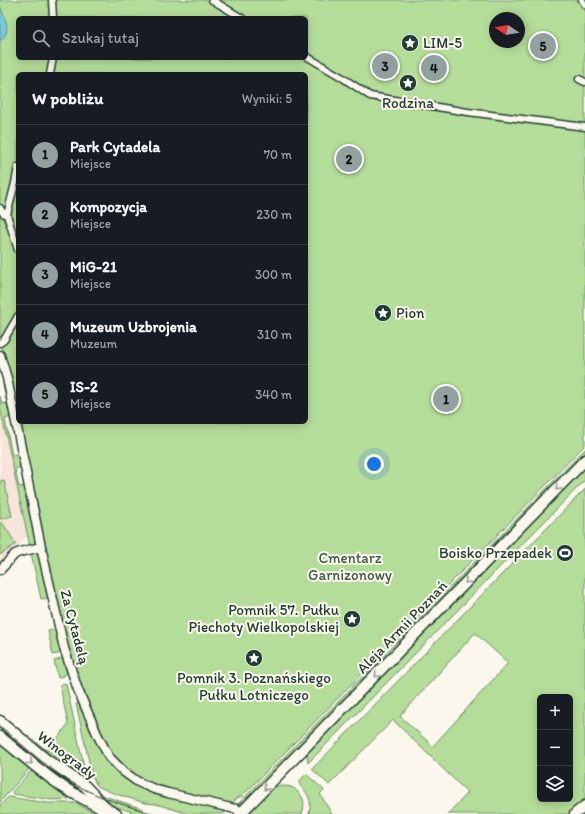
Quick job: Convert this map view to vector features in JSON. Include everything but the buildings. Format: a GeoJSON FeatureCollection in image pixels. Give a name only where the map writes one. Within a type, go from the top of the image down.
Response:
{"type":"FeatureCollection","features":[{"type":"Feature","properties":{"kind":"street"},"geometry":{"type":"LineString","coordinates":[[52,0],[53,16]]}},
{"type":"Feature","properties":{"kind":"street"},"geometry":{"type":"LineString","coordinates":[[212,0],[239,16]]}},
{"type":"Feature","properties":{"kind":"street"},"geometry":{"type":"LineString","coordinates":[[582,0],[585,5]]}},
{"type":"Feature","properties":{"kind":"street"},"geometry":{"type":"LineString","coordinates":[[308,57],[370,96],[468,112],[585,127]]}},
{"type":"Feature","properties":{"kind":"street"},"geometry":{"type":"LineString","coordinates":[[50,72],[53,60]]}},
{"type":"Feature","properties":{"kind":"street"},"geometry":{"type":"LineString","coordinates":[[16,178],[2,213],[16,245]]}},
{"type":"Feature","properties":{"kind":"street"},"geometry":{"type":"LineString","coordinates":[[0,343],[4,340],[16,319]]}},
{"type":"Feature","properties":{"kind":"street","name":"Za Cytadelą"},"geometry":{"type":"LineString","coordinates":[[0,355],[7,378],[16,423]]}},
{"type":"Feature","properties":{"kind":"street","name":"Za Cytadelą"},"geometry":{"type":"LineString","coordinates":[[16,424],[41,547],[64,648],[78,690],[109,757],[124,772],[138,782],[154,789],[232,808],[241,813]]}},
{"type":"Feature","properties":{"kind":"street","name":"Aleja Armii Poznań"},"geometry":{"type":"LineString","coordinates":[[241,813],[585,460]]}},
{"type":"Feature","properties":{"kind":"street"},"geometry":{"type":"LineString","coordinates":[[0,570],[15,554],[41,547]]}},
{"type":"Feature","properties":{"kind":"street","name":"Winogrady"},"geometry":{"type":"LineString","coordinates":[[0,721],[48,761],[84,786],[107,808],[116,814]]}},
{"type":"Feature","properties":{"kind":"street","name":"Winogrady"},"geometry":{"type":"LineString","coordinates":[[0,736],[37,768],[64,787],[106,811],[116,814]]}},
{"type":"Feature","properties":{"kind":"street"},"geometry":{"type":"LineString","coordinates":[[575,814],[585,806]]}},
{"type":"Feature","properties":{"kind":"shaded area"},"geometry":{"type":"Polygon","coordinates":[[[0,407],[27,536],[0,566],[0,407]]]}},
{"type":"Feature","properties":{"kind":"green space","name":"Cmentarz Garnizonowy"},"geometry":{"type":"Polygon","coordinates":[[[0,0],[585,0],[585,445],[242,796],[237,798],[233,803],[228,802],[221,809],[226,811],[224,814],[189,814],[113,793],[99,787],[96,784],[92,775],[76,704],[79,703],[91,731],[82,688],[68,648],[20,424],[308,424],[308,72],[16,72],[16,405],[5,356],[0,345],[0,0]]]}},
{"type":"Feature","properties":{"kind":"green space"},"geometry":{"type":"Polygon","coordinates":[[[0,396],[2,404],[8,403],[11,417],[5,419],[12,455],[18,454],[21,467],[15,469],[19,487],[25,486],[36,542],[35,545],[30,547],[0,407],[0,396]]]}},
{"type":"Feature","properties":{"kind":"green space"},"geometry":{"type":"Polygon","coordinates":[[[585,449],[585,454],[249,799],[238,804],[585,449]]]}},
{"type":"Feature","properties":{"kind":"green space"},"geometry":{"type":"Polygon","coordinates":[[[585,467],[585,480],[308,763],[308,752],[585,467]]]}},
{"type":"Feature","properties":{"kind":"green space"},"geometry":{"type":"Polygon","coordinates":[[[4,480],[12,516],[0,519],[0,481],[4,480]]]}},
{"type":"Feature","properties":{"kind":"green space"},"geometry":{"type":"Polygon","coordinates":[[[585,489],[585,800],[567,814],[447,814],[468,793],[393,720],[329,785],[312,769],[585,489]],[[475,633],[400,716],[433,746],[508,663],[475,633]]]}},
{"type":"Feature","properties":{"kind":"green space"},"geometry":{"type":"Polygon","coordinates":[[[2,522],[16,544],[0,555],[0,523],[2,522]]]}},
{"type":"Feature","properties":{"kind":"green space"},"geometry":{"type":"Polygon","coordinates":[[[35,551],[39,554],[48,598],[41,599],[31,553],[35,551]]]}},
{"type":"Feature","properties":{"kind":"green space"},"geometry":{"type":"Polygon","coordinates":[[[55,629],[62,653],[53,655],[48,631],[55,629]]]}},
{"type":"Feature","properties":{"kind":"green space"},"geometry":{"type":"Polygon","coordinates":[[[63,658],[67,672],[65,675],[58,678],[54,661],[63,658]]]}},
{"type":"Feature","properties":{"kind":"green space"},"geometry":{"type":"Polygon","coordinates":[[[64,683],[66,684],[85,771],[81,775],[59,761],[36,743],[48,751],[68,724],[60,686],[64,683]]]}},
{"type":"Feature","properties":{"kind":"green space"},"geometry":{"type":"Polygon","coordinates":[[[8,734],[80,785],[89,796],[67,785],[7,738],[8,734]]]}},
{"type":"Feature","properties":{"kind":"green space"},"geometry":{"type":"Polygon","coordinates":[[[0,745],[29,769],[0,802],[0,745]]]}},
{"type":"Feature","properties":{"kind":"green space"},"geometry":{"type":"Polygon","coordinates":[[[31,771],[69,799],[53,800],[13,794],[12,792],[31,771]]]}},
{"type":"Feature","properties":{"kind":"green space"},"geometry":{"type":"Polygon","coordinates":[[[306,774],[324,790],[320,794],[332,814],[309,814],[309,799],[299,782],[306,774]]]}},
{"type":"Feature","properties":{"kind":"green space"},"geometry":{"type":"Polygon","coordinates":[[[275,786],[291,787],[302,796],[304,807],[302,814],[248,814],[275,786]]]}},
{"type":"Feature","properties":{"kind":"green space"},"geometry":{"type":"Polygon","coordinates":[[[99,794],[143,809],[141,814],[108,804],[99,794]]]}},
{"type":"Feature","properties":{"kind":"green space"},"geometry":{"type":"Polygon","coordinates":[[[9,797],[47,803],[76,803],[96,814],[0,814],[0,804],[9,797]]]}},
{"type":"Feature","properties":{"kind":"water"},"geometry":{"type":"Polygon","coordinates":[[[0,6],[6,20],[7,29],[4,37],[0,41],[0,6]]]}},
{"type":"Feature","properties":{"kind":"tram line"},"geometry":{"type":"LineString","coordinates":[[0,726],[47,766],[67,780],[87,791],[154,814]]}},
{"type":"Feature","properties":{"kind":"place","name":"LIM-5"},"geometry":{"type":"Point","coordinates":[410,43]}},
{"type":"Feature","properties":{"kind":"place","name":"IS-2"},"geometry":{"type":"Point","coordinates":[543,46]}},
{"type":"Feature","properties":{"kind":"place","name":"MiG-21"},"geometry":{"type":"Point","coordinates":[385,66]}},
{"type":"Feature","properties":{"kind":"place","name":"Muzeum Uzbrojenia"},"geometry":{"type":"Point","coordinates":[434,68]}},
{"type":"Feature","properties":{"kind":"place","name":"Rodzina"},"geometry":{"type":"Point","coordinates":[408,83]}},
{"type":"Feature","properties":{"kind":"place","name":"Kompozycja"},"geometry":{"type":"Point","coordinates":[349,159]}},
{"type":"Feature","properties":{"kind":"place","name":"Pion"},"geometry":{"type":"Point","coordinates":[383,313]}},
{"type":"Feature","properties":{"kind":"place","name":"Park Cytadela"},"geometry":{"type":"Point","coordinates":[446,399]}},
{"type":"Feature","properties":{"kind":"place","name":"Boisko Przepadek"},"geometry":{"type":"Point","coordinates":[565,553]}},
{"type":"Feature","properties":{"kind":"place","name":"Pomnik 57. Pułku Piechoty Wielkopolskiej"},"geometry":{"type":"Point","coordinates":[352,619]}},
{"type":"Feature","properties":{"kind":"place","name":"Pomnik 3. Poznańskiego Pułku Lotniczego"},"geometry":{"type":"Point","coordinates":[254,658]}}]}
